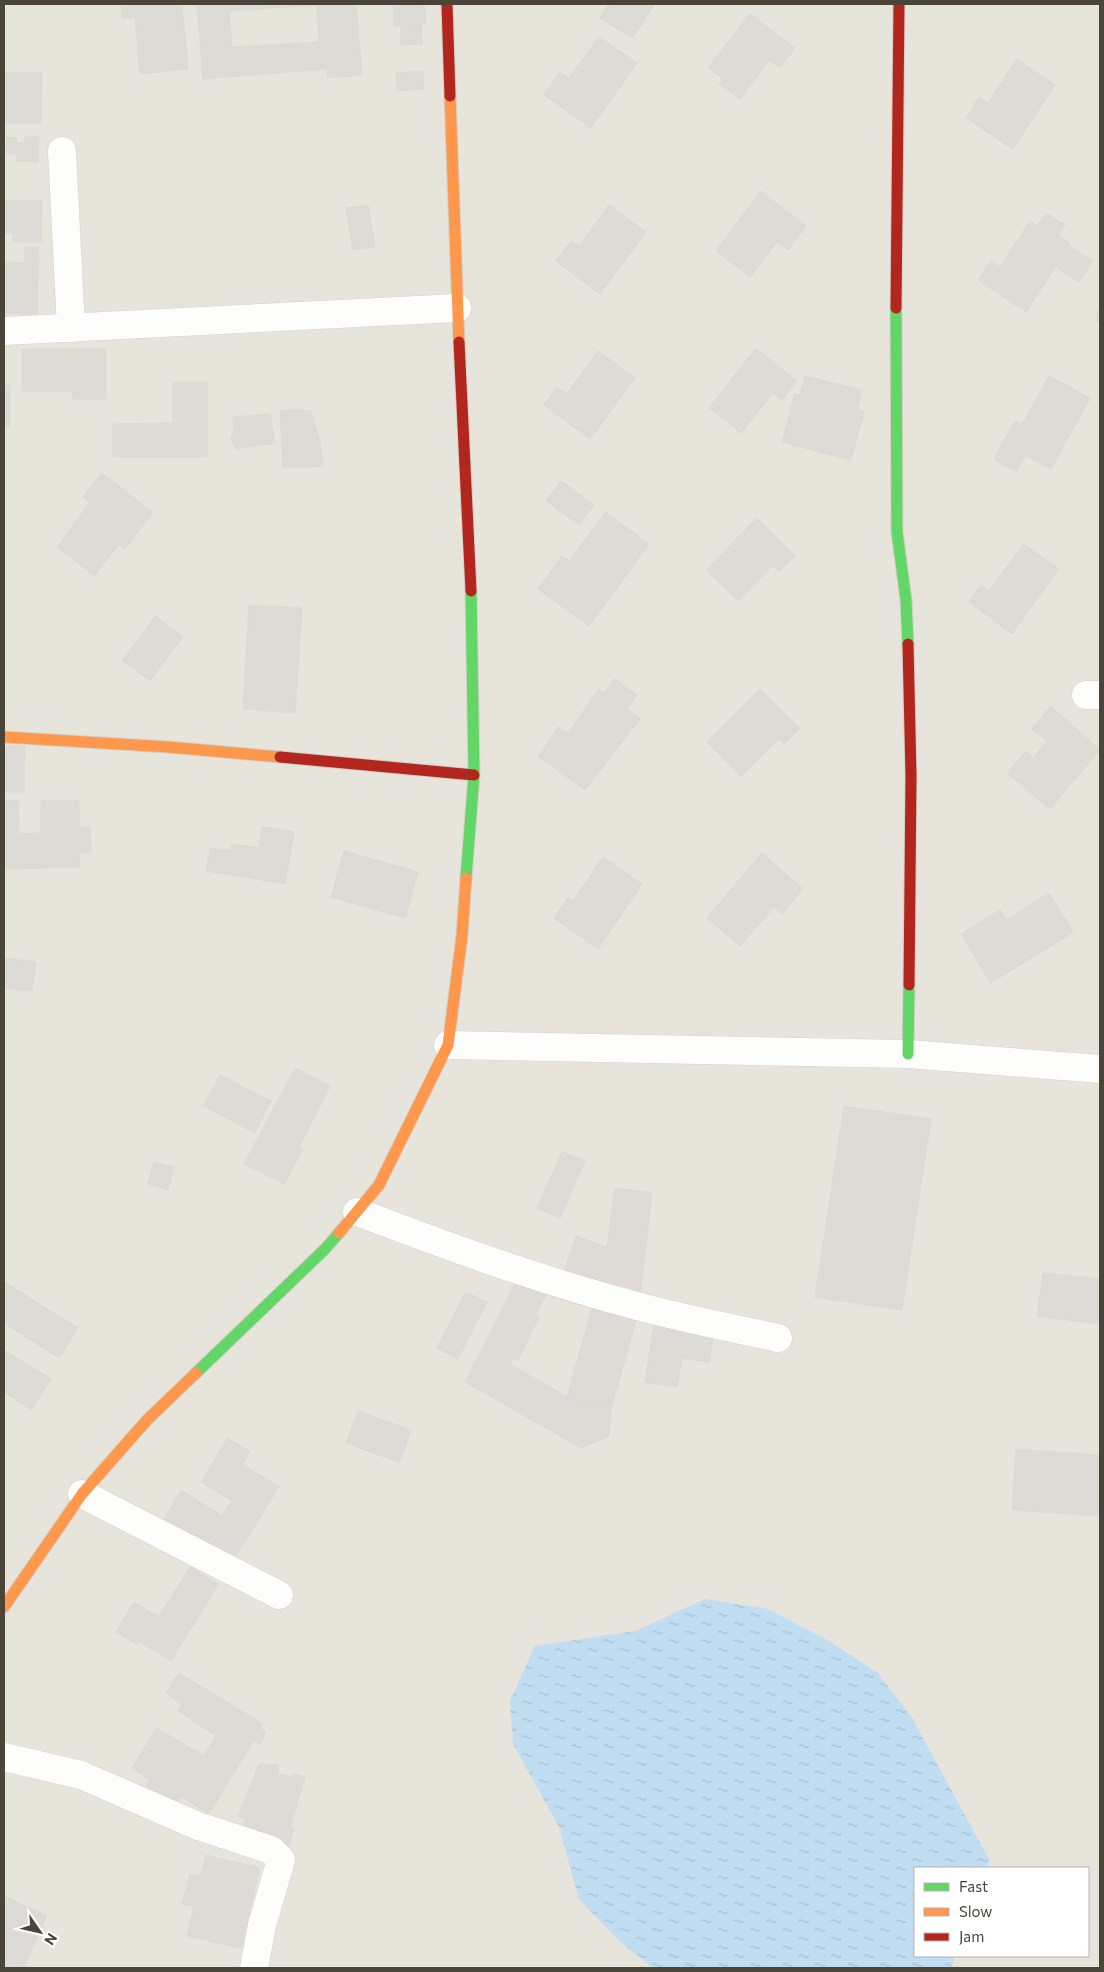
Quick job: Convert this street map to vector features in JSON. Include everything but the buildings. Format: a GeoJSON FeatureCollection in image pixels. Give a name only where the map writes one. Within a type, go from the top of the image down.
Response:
{"type":"FeatureCollection","features":[{"type":"Feature","properties":{"kind":"street"},"geometry":{"type":"LineString","coordinates":[[4,1607],[82,1494],[147,1420],[325,1250],[379,1185],[448,1044],[462,936],[474,775],[471,577],[457,308],[447,4]]}},
{"type":"Feature","properties":{"kind":"street"},"geometry":{"type":"LineString","coordinates":[[899,4],[900,146],[895,372],[897,536],[907,606],[913,792],[908,1054]]}},
{"type":"Feature","properties":{"kind":"street"},"geometry":{"type":"LineString","coordinates":[[62,151],[71,328]]}},
{"type":"Feature","properties":{"kind":"street"},"geometry":{"type":"LineString","coordinates":[[4,331],[457,308]]}},
{"type":"Feature","properties":{"kind":"street"},"geometry":{"type":"LineString","coordinates":[[4,737],[168,747],[474,775]]}},
{"type":"Feature","properties":{"kind":"street"},"geometry":{"type":"LineString","coordinates":[[448,1044],[908,1054],[1100,1069]]}},
{"type":"Feature","properties":{"kind":"street"},"geometry":{"type":"LineString","coordinates":[[357,1212],[442,1244],[553,1281],[641,1307],[778,1338]]}},
{"type":"Feature","properties":{"kind":"street"},"geometry":{"type":"LineString","coordinates":[[82,1494],[279,1595]]}},
{"type":"Feature","properties":{"kind":"street"},"geometry":{"type":"LineString","coordinates":[[4,1756],[80,1775],[198,1826],[271,1850],[281,1860],[262,1925],[254,1968]]}},
{"type":"Feature","properties":{"kind":"shaded area"},"geometry":{"type":"Polygon","coordinates":[[[4,4],[1100,4],[1100,1968],[4,1968],[4,4]]]}},
{"type":"Feature","properties":{"kind":"water"},"geometry":{"type":"Polygon","coordinates":[[[705,1599],[768,1609],[827,1640],[878,1673],[912,1718],[990,1861],[987,1867],[914,1867],[914,1957],[955,1957],[951,1968],[653,1968],[619,1941],[579,1899],[559,1827],[513,1744],[510,1701],[535,1646],[635,1631],[705,1599]]]}},
{"type":"Feature","properties":{"kind":"traffic: fast"},"geometry":{"type":"LineString","coordinates":[[896,308],[897,532],[906,600],[908,644]]}},
{"type":"Feature","properties":{"kind":"traffic: fast"},"geometry":{"type":"LineString","coordinates":[[466,878],[474,775],[471,591]]}},
{"type":"Feature","properties":{"kind":"traffic: fast"},"geometry":{"type":"LineString","coordinates":[[908,1054],[909,985]]}},
{"type":"Feature","properties":{"kind":"traffic: fast"},"geometry":{"type":"LineString","coordinates":[[196,1373],[325,1249],[339,1233]]}},
{"type":"Feature","properties":{"kind":"traffic: slow"},"geometry":{"type":"LineString","coordinates":[[450,96],[459,342]]}},
{"type":"Feature","properties":{"kind":"traffic: slow"},"geometry":{"type":"LineString","coordinates":[[4,737],[168,747],[280,757]]}},
{"type":"Feature","properties":{"kind":"traffic: slow"},"geometry":{"type":"LineString","coordinates":[[339,1233],[379,1185],[448,1045],[462,936],[466,878]]}},
{"type":"Feature","properties":{"kind":"traffic: slow"},"geometry":{"type":"LineString","coordinates":[[4,1607],[82,1494],[147,1420],[196,1373]]}},
{"type":"Feature","properties":{"kind":"traffic: jam"},"geometry":{"type":"LineString","coordinates":[[447,4],[450,96]]}},
{"type":"Feature","properties":{"kind":"traffic: jam"},"geometry":{"type":"LineString","coordinates":[[896,308],[899,4]]}},
{"type":"Feature","properties":{"kind":"traffic: jam"},"geometry":{"type":"LineString","coordinates":[[459,342],[471,591]]}},
{"type":"Feature","properties":{"kind":"traffic: jam"},"geometry":{"type":"LineString","coordinates":[[908,644],[911,776],[909,985]]}},
{"type":"Feature","properties":{"kind":"traffic: jam"},"geometry":{"type":"LineString","coordinates":[[280,757],[474,775]]}}]}
